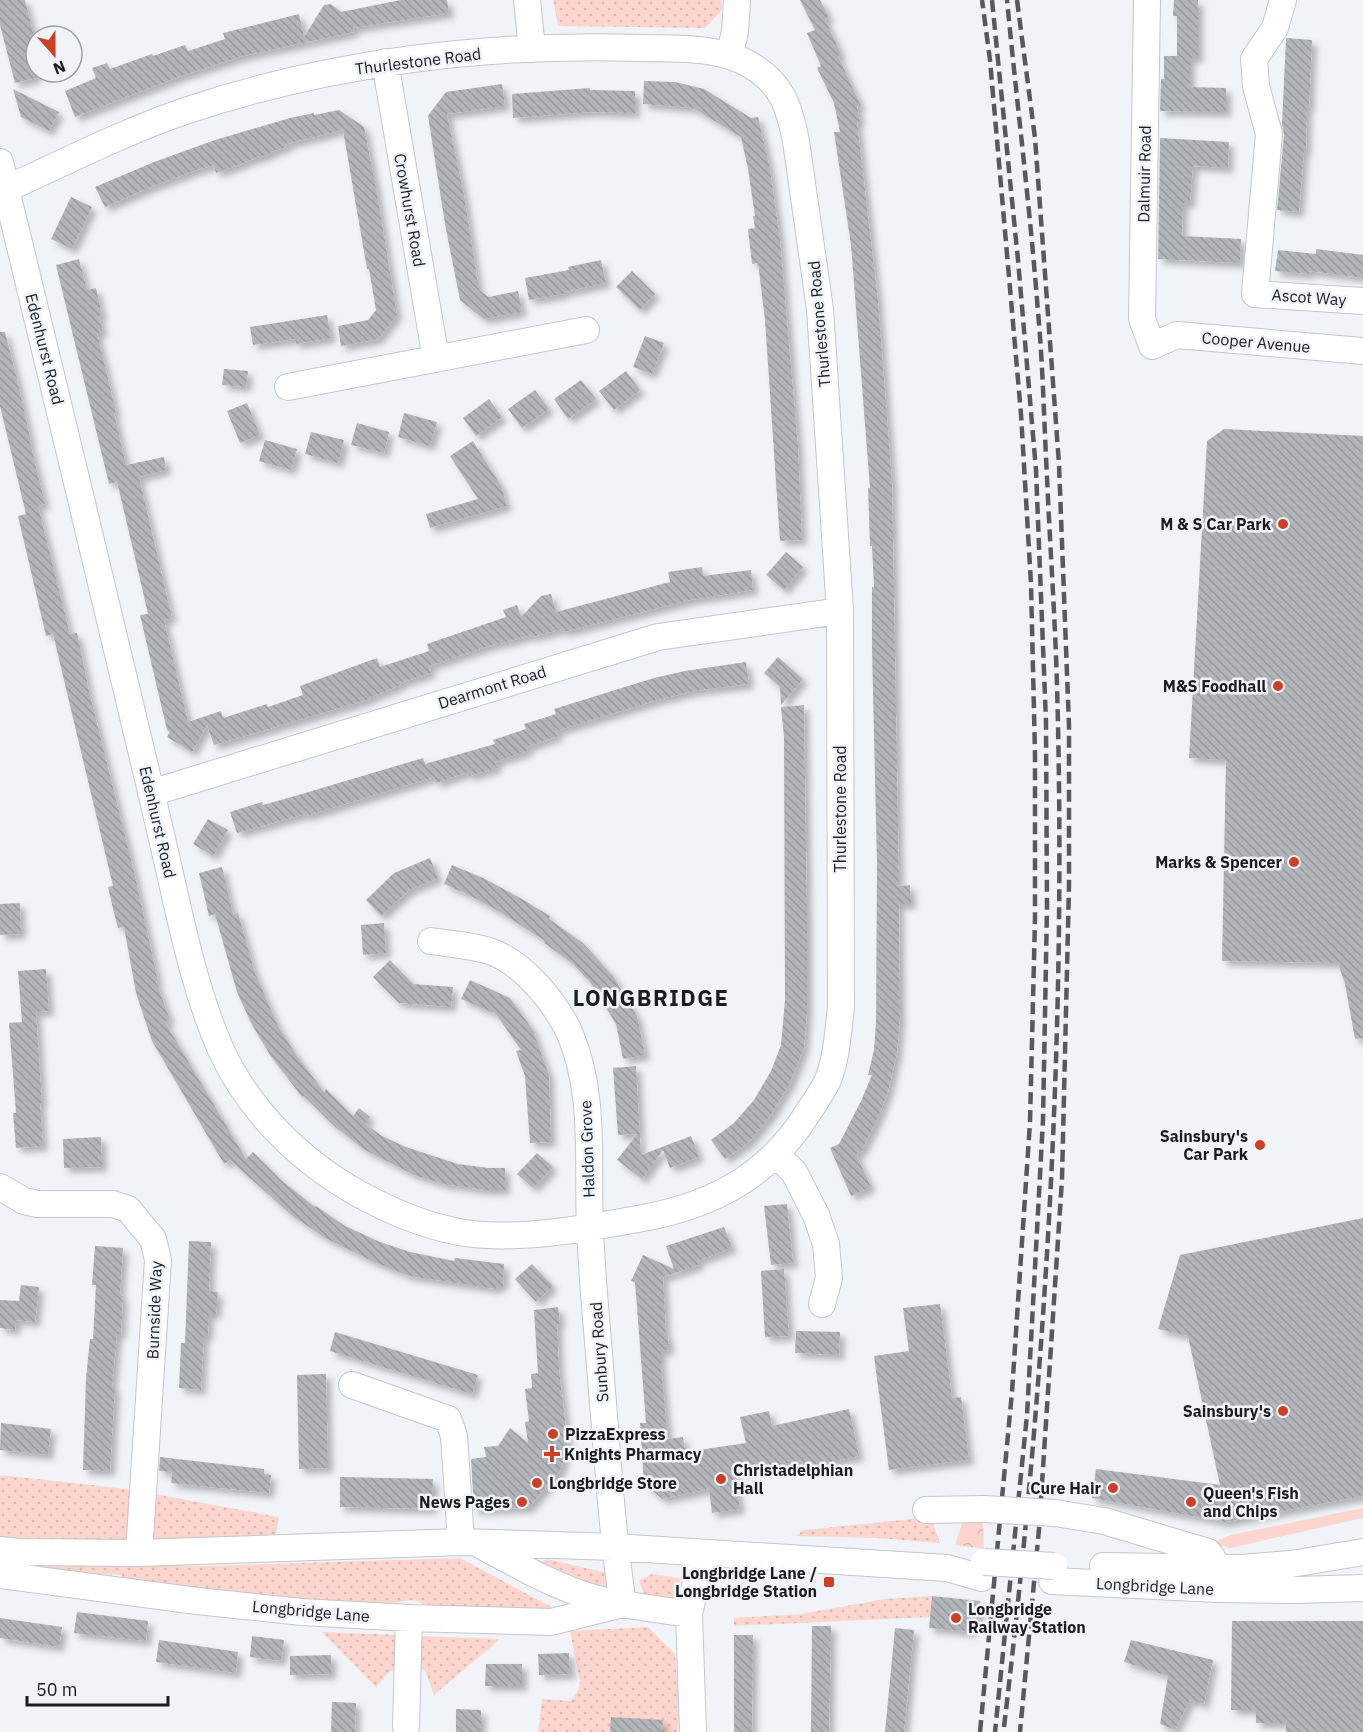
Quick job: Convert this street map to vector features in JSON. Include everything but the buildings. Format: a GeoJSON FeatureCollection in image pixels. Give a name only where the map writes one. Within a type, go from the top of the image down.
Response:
{"type":"FeatureCollection","features":[{"type":"Feature","properties":{"kind":"street"},"geometry":{"type":"LineString","coordinates":[[527,0],[532,49]]}},
{"type":"Feature","properties":{"kind":"street"},"geometry":{"type":"LineString","coordinates":[[729,56],[735,32],[737,0]]}},
{"type":"Feature","properties":{"kind":"street","name":"Dalmuir Road"},"geometry":{"type":"LineString","coordinates":[[1147,0],[1142,320],[1152,346]]}},
{"type":"Feature","properties":{"kind":"street","name":"Ascot Way"},"geometry":{"type":"LineString","coordinates":[[1283,0],[1275,28],[1254,58],[1256,86],[1269,134],[1255,294],[1363,301]]}},
{"type":"Feature","properties":{"kind":"street","name":"Thurlestone Road"},"geometry":{"type":"LineString","coordinates":[[3,191],[90,149],[184,112],[274,86],[385,62],[532,49],[619,47],[701,50],[729,56],[751,65],[781,92],[791,116],[820,309],[840,611],[841,1007],[834,1054],[826,1082],[801,1125],[776,1155],[738,1185],[716,1197],[669,1213],[590,1228]]}},
{"type":"Feature","properties":{"kind":"street","name":"Crowhurst Road"},"geometry":{"type":"LineString","coordinates":[[385,62],[436,359]]}},
{"type":"Feature","properties":{"kind":"street","name":"Edenhurst Road"},"geometry":{"type":"LineString","coordinates":[[0,162],[3,191],[151,793],[187,949],[222,1052],[257,1107],[279,1132],[319,1169],[345,1186],[416,1221],[466,1233],[511,1234],[590,1228]]}},
{"type":"Feature","properties":{"kind":"street"},"geometry":{"type":"LineString","coordinates":[[288,387],[586,330]]}},
{"type":"Feature","properties":{"kind":"street","name":"Cooper Avenue"},"geometry":{"type":"LineString","coordinates":[[1152,346],[1177,335],[1363,351]]}},
{"type":"Feature","properties":{"kind":"street","name":"Dearmont Road"},"geometry":{"type":"LineString","coordinates":[[151,793],[658,637],[840,611]]}},
{"type":"Feature","properties":{"kind":"street","name":"Haldon Grove"},"geometry":{"type":"LineString","coordinates":[[431,941],[491,951],[514,964],[531,978],[552,1004],[570,1035],[587,1098],[590,1228]]}},
{"type":"Feature","properties":{"kind":"street"},"geometry":{"type":"LineString","coordinates":[[776,1155],[794,1172],[816,1215],[826,1244],[829,1278],[822,1304]]}},
{"type":"Feature","properties":{"kind":"street","name":"Burnside Way"},"geometry":{"type":"LineString","coordinates":[[0,1187],[24,1201],[37,1204],[113,1204],[128,1209],[153,1239],[158,1260],[139,1553]]}},
{"type":"Feature","properties":{"kind":"street","name":"Sunbury Road"},"geometry":{"type":"LineString","coordinates":[[590,1228],[614,1547]]}},
{"type":"Feature","properties":{"kind":"street"},"geometry":{"type":"LineString","coordinates":[[352,1385],[448,1419],[454,1436],[468,1543]]}},
{"type":"Feature","properties":{"kind":"street","name":"Longbridge Lane"},"geometry":{"type":"LineString","coordinates":[[926,1510],[984,1509],[1055,1513],[1127,1527],[1208,1552],[1213,1559],[1214,1569]]}},
{"type":"Feature","properties":{"kind":"street","name":"Longbridge Lane"},"geometry":{"type":"LineString","coordinates":[[468,1543],[537,1575],[593,1597],[622,1604],[690,1614]]}},
{"type":"Feature","properties":{"kind":"street","name":"Longbridge Lane"},"geometry":{"type":"LineString","coordinates":[[0,1550],[139,1553],[468,1543],[614,1547],[1053,1573],[1217,1589],[1363,1588]]}},
{"type":"Feature","properties":{"kind":"street"},"geometry":{"type":"LineString","coordinates":[[614,1547],[622,1604]]}},
{"type":"Feature","properties":{"kind":"street","name":"Longbridge Lane"},"geometry":{"type":"LineString","coordinates":[[1053,1573],[1239,1568],[1291,1564],[1363,1552]]}},
{"type":"Feature","properties":{"kind":"street"},"geometry":{"type":"LineString","coordinates":[[693,1732],[690,1614],[702,1554]]}},
{"type":"Feature","properties":{"kind":"street","name":"Longbridge Lane"},"geometry":{"type":"LineString","coordinates":[[1239,1568],[1293,1572],[1363,1565]]}},
{"type":"Feature","properties":{"kind":"street","name":"Longbridge Lane"},"geometry":{"type":"LineString","coordinates":[[0,1575],[302,1612],[409,1618],[551,1622],[622,1604]]}},
{"type":"Feature","properties":{"kind":"street"},"geometry":{"type":"LineString","coordinates":[[406,1726],[409,1618]]}},
{"type":"Feature","properties":{"kind":"green space"},"geometry":{"type":"Polygon","coordinates":[[[553,0],[721,0],[722,10],[705,28],[558,26],[553,0]]]}},
{"type":"Feature","properties":{"kind":"green space"},"geometry":{"type":"Polygon","coordinates":[[[0,1475],[127,1489],[279,1517],[276,1534],[154,1542],[125,1539],[18,1545],[0,1543],[0,1475]]]}},
{"type":"Feature","properties":{"kind":"green space"},"geometry":{"type":"Polygon","coordinates":[[[1363,1508],[1363,1518],[1230,1548],[1214,1543],[1230,1535],[1363,1508]]]}},
{"type":"Feature","properties":{"kind":"green space"},"geometry":{"type":"Polygon","coordinates":[[[931,1517],[940,1543],[877,1538],[796,1536],[804,1530],[931,1517]]]}},
{"type":"Feature","properties":{"kind":"green space"},"geometry":{"type":"Polygon","coordinates":[[[964,1517],[983,1519],[984,1549],[955,1545],[964,1517]]]}},
{"type":"Feature","properties":{"kind":"green space"},"geometry":{"type":"Polygon","coordinates":[[[460,1558],[561,1612],[430,1611],[415,1600],[387,1608],[121,1583],[122,1575],[83,1573],[0,1575],[19,1560],[206,1566],[460,1558]]]}},
{"type":"Feature","properties":{"kind":"green space"},"geometry":{"type":"Polygon","coordinates":[[[547,1559],[607,1573],[607,1588],[537,1565],[547,1559]]]}},
{"type":"Feature","properties":{"kind":"green space"},"geometry":{"type":"Polygon","coordinates":[[[652,1574],[679,1578],[683,1592],[673,1600],[645,1597],[639,1581],[652,1574]]]}},
{"type":"Feature","properties":{"kind":"green space"},"geometry":{"type":"Polygon","coordinates":[[[932,1596],[930,1617],[734,1626],[734,1618],[801,1614],[885,1599],[932,1596]]]}},
{"type":"Feature","properties":{"kind":"green space"},"geometry":{"type":"Polygon","coordinates":[[[648,1627],[675,1654],[679,1706],[678,1732],[538,1732],[542,1699],[571,1701],[578,1691],[580,1682],[570,1631],[648,1627]]]}},
{"type":"Feature","properties":{"kind":"green space"},"geometry":{"type":"Polygon","coordinates":[[[322,1632],[500,1639],[434,1695],[425,1670],[408,1663],[389,1672],[376,1687],[322,1632]]]}},
{"type":"Feature","properties":{"kind":"railway"},"geometry":{"type":"LineString","coordinates":[[980,1732],[1012,1392],[1030,1122],[1035,919],[1035,754],[1031,584],[1021,414],[990,60],[982,0]]}},
{"type":"Feature","properties":{"kind":"railway"},"geometry":{"type":"LineString","coordinates":[[992,0],[1036,470],[1046,722],[1047,908],[1043,1120],[1027,1415],[995,1732]]}},
{"type":"Feature","properties":{"kind":"railway"},"geometry":{"type":"LineString","coordinates":[[1004,1727],[1031,1468],[1041,1337],[1050,1207],[1059,946],[1056,659],[1041,353],[1007,0]]}},
{"type":"Feature","properties":{"kind":"railway"},"geometry":{"type":"LineString","coordinates":[[1017,0],[1035,138],[1059,464],[1069,726],[1069,886],[1062,1179],[1039,1529],[1020,1732]]}},
{"type":"Feature","properties":{"kind":"place","name":"M & S Car Park"},"geometry":{"type":"Point","coordinates":[1283,524]}},
{"type":"Feature","properties":{"kind":"place","name":"M&S Foodhall"},"geometry":{"type":"Point","coordinates":[1278,686]}},
{"type":"Feature","properties":{"kind":"place","name":"Marks & Spencer"},"geometry":{"type":"Point","coordinates":[1294,862]}},
{"type":"Feature","properties":{"kind":"place","name":"Sainsbury's Car Park"},"geometry":{"type":"Point","coordinates":[1260,1145]}},
{"type":"Feature","properties":{"kind":"place","name":"Sainsbury's"},"geometry":{"type":"Point","coordinates":[1283,1411]}},
{"type":"Feature","properties":{"kind":"place","name":"PizzaExpress"},"geometry":{"type":"Point","coordinates":[553,1434]}},
{"type":"Feature","properties":{"kind":"place","name":"Knights Pharmacy"},"geometry":{"type":"Point","coordinates":[552,1454]}},
{"type":"Feature","properties":{"kind":"place","name":"Christadelphian Hall"},"geometry":{"type":"Point","coordinates":[721,1479]}},
{"type":"Feature","properties":{"kind":"place","name":"Longbridge Store"},"geometry":{"type":"Point","coordinates":[537,1483]}},
{"type":"Feature","properties":{"kind":"place","name":"Cure Hair"},"geometry":{"type":"Point","coordinates":[1113,1488]}},
{"type":"Feature","properties":{"kind":"place","name":"News Pages"},"geometry":{"type":"Point","coordinates":[522,1502]}},
{"type":"Feature","properties":{"kind":"place","name":"Queen's Fish and Chips"},"geometry":{"type":"Point","coordinates":[1191,1502]}},
{"type":"Feature","properties":{"kind":"place","name":"Longbridge Lane / Longbridge Station"},"geometry":{"type":"Point","coordinates":[829,1582]}},
{"type":"Feature","properties":{"kind":"place","name":"Longbridge Railway Station"},"geometry":{"type":"Point","coordinates":[956,1618]}},
{"type":"Feature","properties":{"kind":"district","name":"LONGBRIDGE"},"geometry":{"type":"Point","coordinates":[651,997]}}]}
